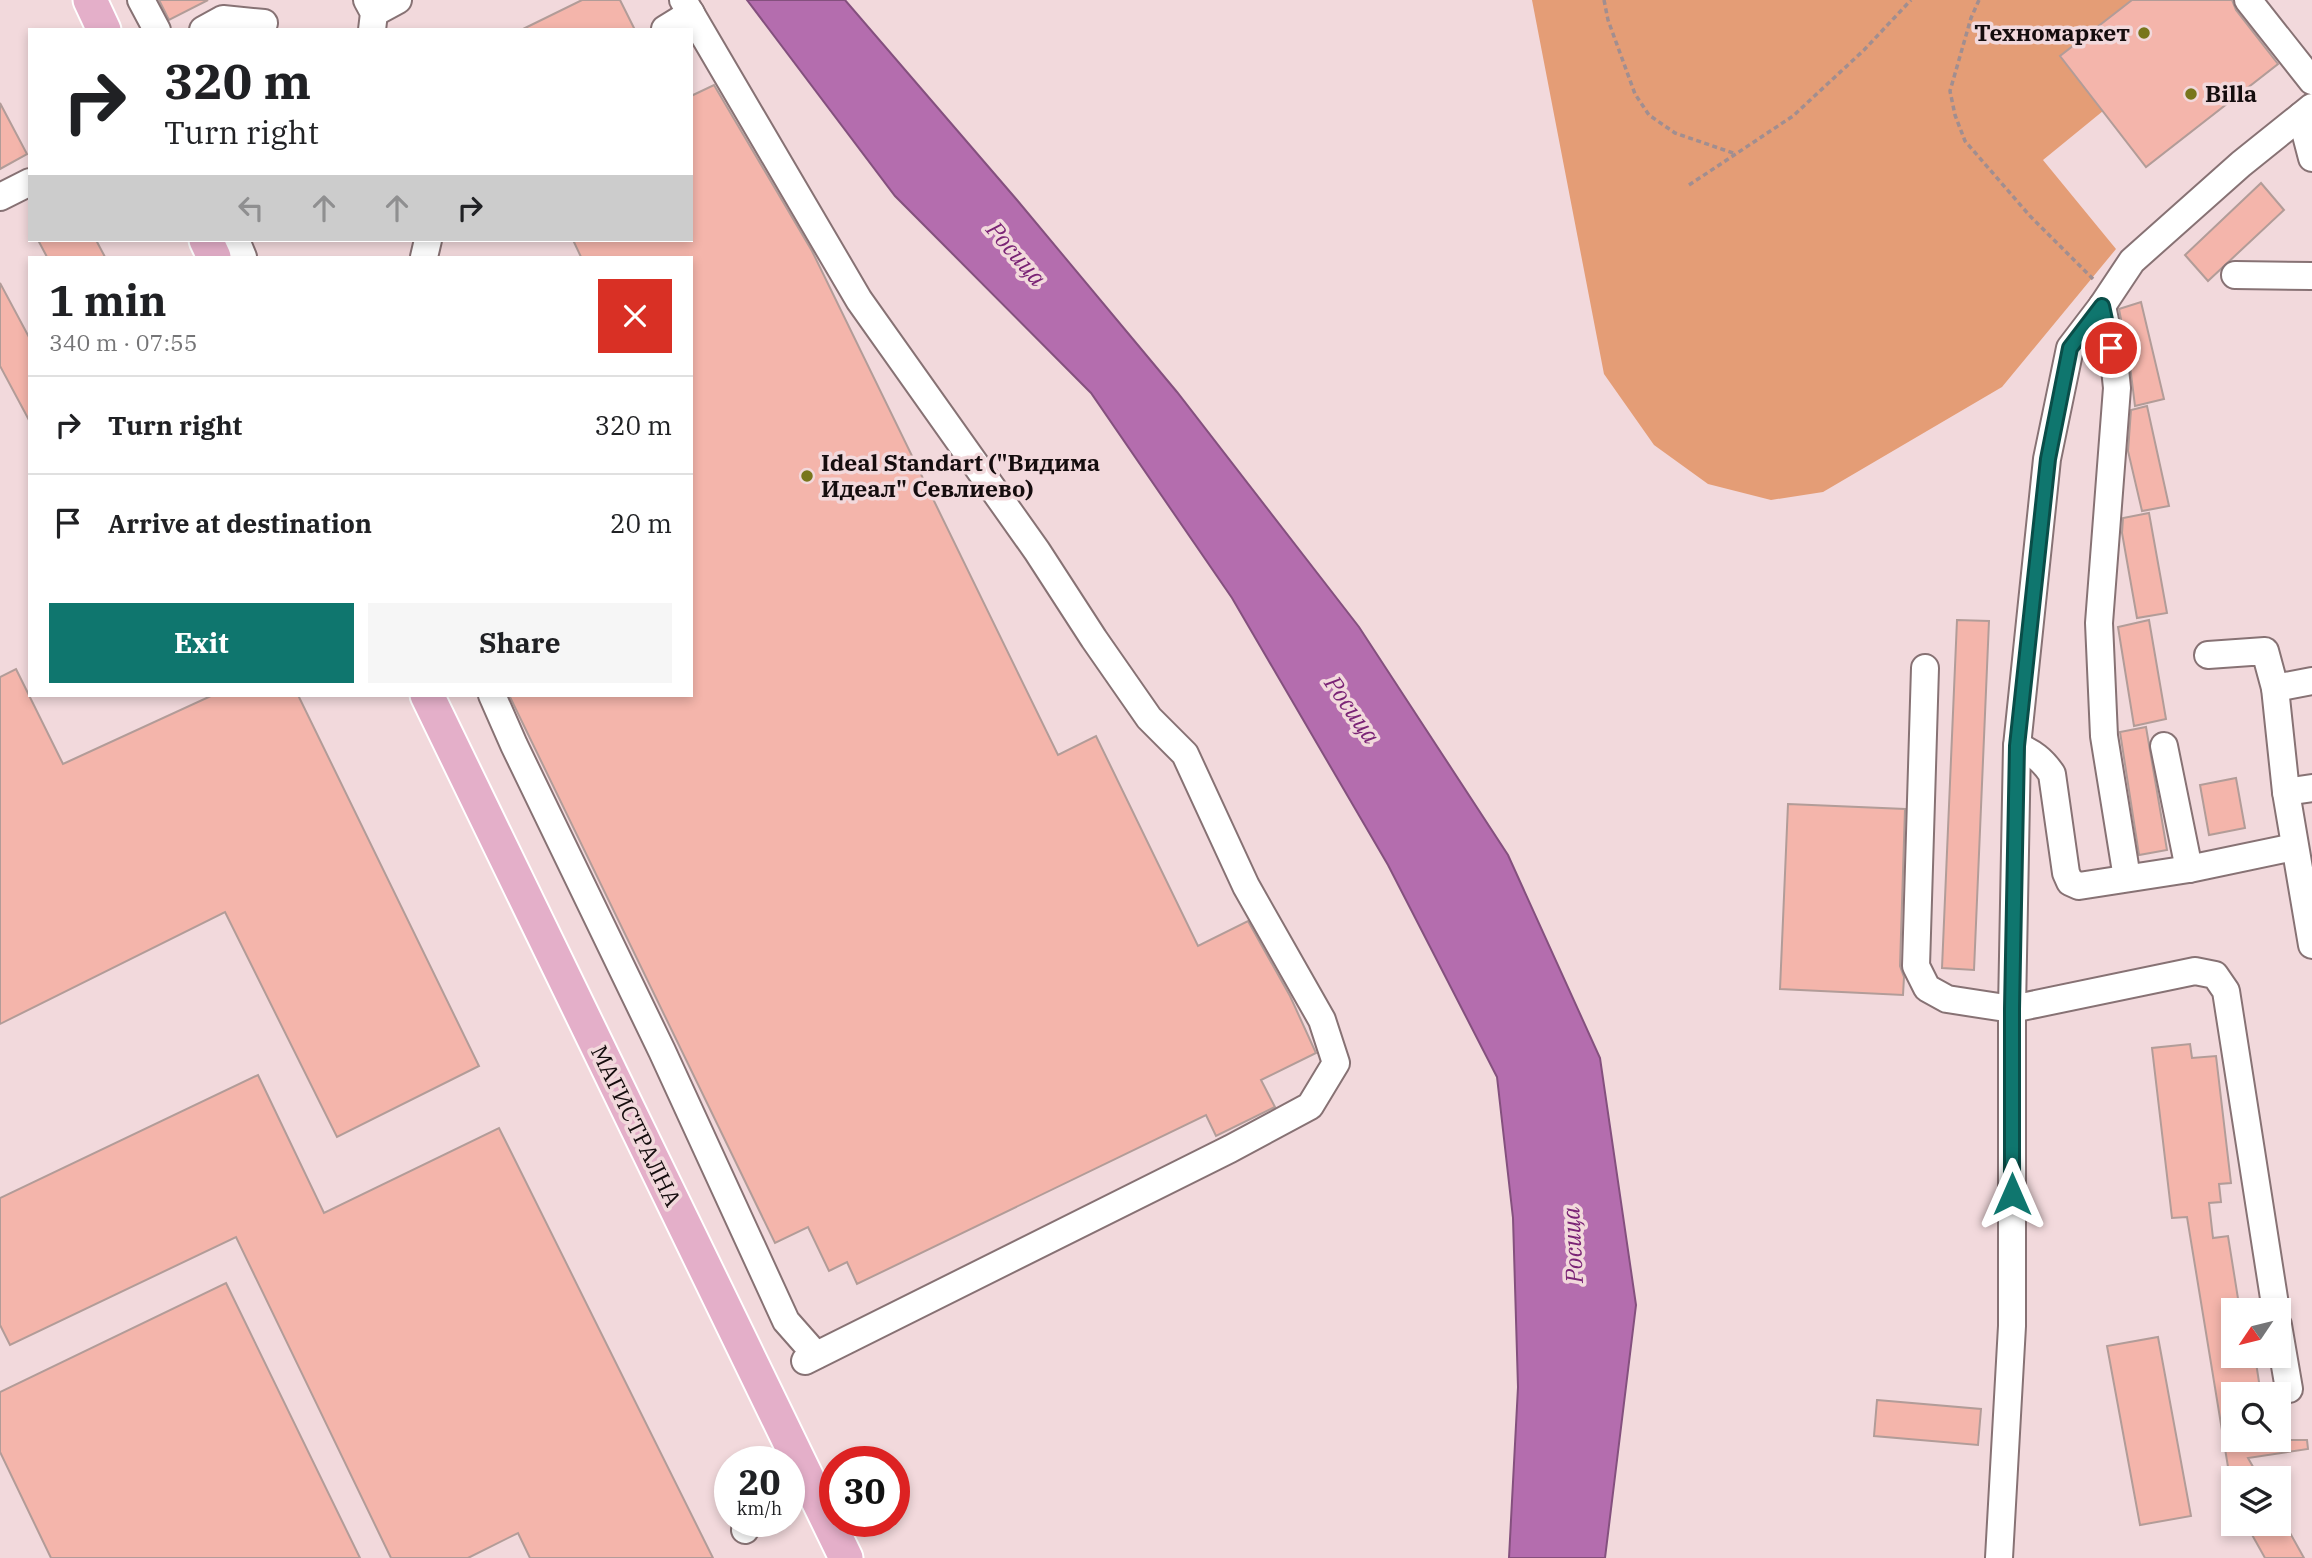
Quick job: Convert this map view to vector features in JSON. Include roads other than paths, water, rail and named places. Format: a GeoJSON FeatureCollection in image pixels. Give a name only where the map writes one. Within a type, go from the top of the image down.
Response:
{"type":"FeatureCollection","features":[{"type":"Feature","properties":{"kind":"main road"},"geometry":{"type":"LineString","coordinates":[[90,0],[103,28]]}},
{"type":"Feature","properties":{"kind":"main road","name":"МАГИСТРАЛНА"},"geometry":{"type":"LineString","coordinates":[[427,697],[784,1446]]}},
{"type":"Feature","properties":{"kind":"main road","name":"МАГИСТРАЛНА"},"geometry":{"type":"LineString","coordinates":[[805,1485],[846,1558]]}},
{"type":"Feature","properties":{"kind":"street"},"geometry":{"type":"LineString","coordinates":[[141,0],[156,28]]}},
{"type":"Feature","properties":{"kind":"street"},"geometry":{"type":"LineString","coordinates":[[371,14],[398,0]]}},
{"type":"Feature","properties":{"kind":"street"},"geometry":{"type":"LineString","coordinates":[[2249,0],[2312,81]]}},
{"type":"Feature","properties":{"kind":"street"},"geometry":{"type":"LineString","coordinates":[[493,697],[657,1038],[786,1321],[811,1358],[1230,1149],[1310,1106],[1336,1063],[1322,1020],[1246,886],[1185,754],[1149,718],[1037,551],[859,300],[687,7],[666,28]]}},
{"type":"Feature","properties":{"kind":"street"},"geometry":{"type":"LineString","coordinates":[[214,16],[264,17]]}},
{"type":"Feature","properties":{"kind":"street"},"geometry":{"type":"LineString","coordinates":[[2306,112],[2312,158]]}},
{"type":"Feature","properties":{"kind":"street"},"geometry":{"type":"LineString","coordinates":[[1999,1558],[2012,1325],[2012,1009],[2017,746],[2048,459],[2070,348],[2132,261],[2169,226],[2306,112]]}},
{"type":"Feature","properties":{"kind":"street"},"geometry":{"type":"LineString","coordinates":[[0,197],[28,183]]}},
{"type":"Feature","properties":{"kind":"street"},"geometry":{"type":"LineString","coordinates":[[2235,275],[2312,276]]}},
{"type":"Feature","properties":{"kind":"street"},"geometry":{"type":"LineString","coordinates":[[2106,301],[2117,388],[2101,583],[2101,670],[2104,736],[2127,878]]}},
{"type":"Feature","properties":{"kind":"street"},"geometry":{"type":"LineString","coordinates":[[2208,655],[2265,651],[2275,688],[2286,792],[2312,945]]}},
{"type":"Feature","properties":{"kind":"street"},"geometry":{"type":"LineString","coordinates":[[1925,668],[1916,966],[1927,988],[1947,999],[2012,1009],[2195,971],[2215,975],[2226,991],[2274,1298]]}},
{"type":"Feature","properties":{"kind":"street"},"geometry":{"type":"LineString","coordinates":[[2275,688],[2312,681]]}},
{"type":"Feature","properties":{"kind":"street"},"geometry":{"type":"LineString","coordinates":[[2017,746],[2044,761],[2052,774],[2066,873],[2070,882],[2079,886],[2189,869],[2294,847]]}},
{"type":"Feature","properties":{"kind":"street"},"geometry":{"type":"LineString","coordinates":[[2164,746],[2189,869]]}},
{"type":"Feature","properties":{"kind":"street"},"geometry":{"type":"LineString","coordinates":[[2286,792],[2312,788]]}},
{"type":"Feature","properties":{"kind":"water","name":"Росица"},"geometry":{"type":"Polygon","coordinates":[[[747,0],[845,0],[1177,392],[1359,627],[1508,855],[1600,1058],[1636,1305],[1605,1558],[1509,1558],[1518,1387],[1513,1218],[1497,1077],[1388,865],[1232,598],[1091,393],[895,196],[747,0]]]}},
{"type":"Feature","properties":{"kind":"place","name":"Техномаркет"},"geometry":{"type":"Point","coordinates":[2144,33]}},
{"type":"Feature","properties":{"kind":"place","name":"Billa"},"geometry":{"type":"Point","coordinates":[2191,94]}},
{"type":"Feature","properties":{"kind":"place","name":"Ideal Standart (\"Видима Идеал\" Севлиево)"},"geometry":{"type":"Point","coordinates":[807,476]}}]}
